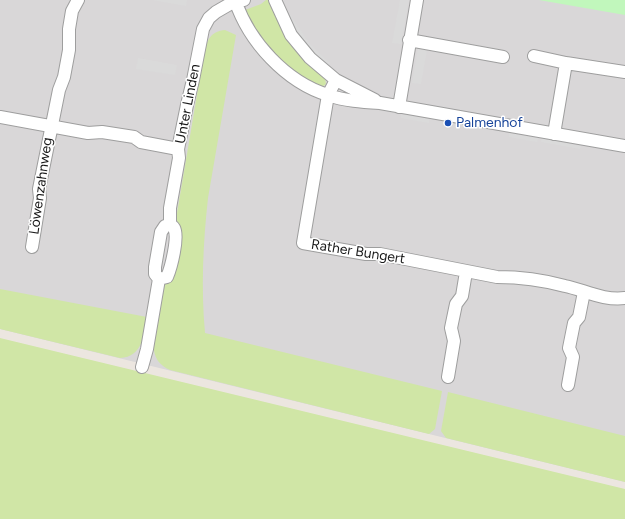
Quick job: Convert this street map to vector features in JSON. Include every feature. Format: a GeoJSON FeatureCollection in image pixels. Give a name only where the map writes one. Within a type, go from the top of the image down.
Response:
{"type":"FeatureCollection","features":[{"type":"Feature","properties":{"kind":"street","name":"Löwenzahnweg"},"geometry":{"type":"LineString","coordinates":[[32,247],[40,198],[39,189],[51,126],[69,50],[69,29],[72,11],[77,0]]}},
{"type":"Feature","properties":{"kind":"street","name":"Unter Linden"},"geometry":{"type":"LineString","coordinates":[[142,367],[147,349],[159,279],[155,274],[155,267],[161,232],[165,226],[170,224],[170,208],[179,158],[178,149],[202,29],[209,18],[216,12],[238,0],[257,42],[270,57],[298,80],[315,90],[328,95],[356,102],[400,106],[625,146]]}},
{"type":"Feature","properties":{"kind":"street","name":"Unter Linden"},"geometry":{"type":"LineString","coordinates":[[275,0],[291,35],[310,58],[336,80],[380,103]]}},
{"type":"Feature","properties":{"kind":"street"},"geometry":{"type":"LineString","coordinates":[[400,106],[416,0]]}},
{"type":"Feature","properties":{"kind":"street"},"geometry":{"type":"LineString","coordinates":[[409,40],[503,57]]}},
{"type":"Feature","properties":{"kind":"street"},"geometry":{"type":"LineString","coordinates":[[534,56],[566,63],[625,72]]}},
{"type":"Feature","properties":{"kind":"street"},"geometry":{"type":"LineString","coordinates":[[554,134],[566,63]]}},
{"type":"Feature","properties":{"kind":"street"},"geometry":{"type":"LineString","coordinates":[[328,95],[336,80]]}},
{"type":"Feature","properties":{"kind":"street","name":"Rather Bungert"},"geometry":{"type":"LineString","coordinates":[[328,95],[303,243],[366,254],[380,254],[497,277],[515,277],[558,284],[584,292],[618,299],[625,298]]}},
{"type":"Feature","properties":{"kind":"street","name":"Löwenzahnweg"},"geometry":{"type":"LineString","coordinates":[[0,117],[88,133],[102,132],[134,137],[141,142],[178,149]]}},
{"type":"Feature","properties":{"kind":"street"},"geometry":{"type":"LineString","coordinates":[[448,377],[454,341],[451,328],[456,304],[462,296],[466,272]]}},
{"type":"Feature","properties":{"kind":"street"},"geometry":{"type":"LineString","coordinates":[[568,386],[573,357],[569,348],[574,323],[579,316],[584,292]]}},
{"type":"Feature","properties":{"kind":"shaded area"},"geometry":{"type":"Polygon","coordinates":[[[0,0],[625,0],[625,482],[0,329],[0,0]]]}},
{"type":"Feature","properties":{"kind":"shaded area"},"geometry":{"type":"Polygon","coordinates":[[[152,0],[187,0],[186,6],[152,0]]]}},
{"type":"Feature","properties":{"kind":"shaded area"},"geometry":{"type":"Polygon","coordinates":[[[400,0],[409,0],[401,44],[392,43],[400,0]]]}},
{"type":"Feature","properties":{"kind":"shaded area"},"geometry":{"type":"Polygon","coordinates":[[[290,14],[309,43],[330,63],[327,66],[300,39],[286,16],[290,14]]]}},
{"type":"Feature","properties":{"kind":"shaded area"},"geometry":{"type":"Polygon","coordinates":[[[418,48],[427,50],[421,84],[412,83],[418,48]]]}},
{"type":"Feature","properties":{"kind":"shaded area"},"geometry":{"type":"Polygon","coordinates":[[[138,58],[177,65],[175,75],[136,69],[138,58]]]}},
{"type":"Feature","properties":{"kind":"shaded area"},"geometry":{"type":"Polygon","coordinates":[[[401,114],[429,119],[429,123],[401,118],[401,114]]]}},
{"type":"Feature","properties":{"kind":"shaded area"},"geometry":{"type":"Polygon","coordinates":[[[509,133],[538,138],[537,142],[509,137],[509,133]]]}},
{"type":"Feature","properties":{"kind":"shaded area"},"geometry":{"type":"Polygon","coordinates":[[[542,138],[581,146],[580,149],[541,142],[542,138]]]}},
{"type":"Feature","properties":{"kind":"green space"},"geometry":{"type":"Polygon","coordinates":[[[266,0],[270,0],[325,78],[326,84],[322,87],[298,75],[277,58],[256,32],[245,10],[261,4],[266,0]]]}},
{"type":"Feature","properties":{"kind":"green space"},"geometry":{"type":"Polygon","coordinates":[[[539,0],[625,0],[625,15],[539,0]]]}},
{"type":"Feature","properties":{"kind":"green space"},"geometry":{"type":"Polygon","coordinates":[[[225,30],[236,35],[208,198],[203,266],[205,333],[442,391],[435,429],[429,434],[170,370],[158,361],[154,346],[165,282],[173,276],[181,228],[176,219],[204,53],[210,37],[216,32],[225,30]]]}},
{"type":"Feature","properties":{"kind":"green space"},"geometry":{"type":"Polygon","coordinates":[[[0,289],[147,317],[141,344],[134,354],[128,357],[120,358],[0,329],[0,289]]]}},
{"type":"Feature","properties":{"kind":"green space"},"geometry":{"type":"Polygon","coordinates":[[[0,338],[625,489],[625,519],[0,519],[0,338]]]}},
{"type":"Feature","properties":{"kind":"green space"},"geometry":{"type":"Polygon","coordinates":[[[448,392],[625,436],[625,482],[446,438],[441,431],[448,392]]]}},
{"type":"Feature","properties":{"kind":"place","name":"Palmenhof"},"geometry":{"type":"Point","coordinates":[448,123]}}]}
